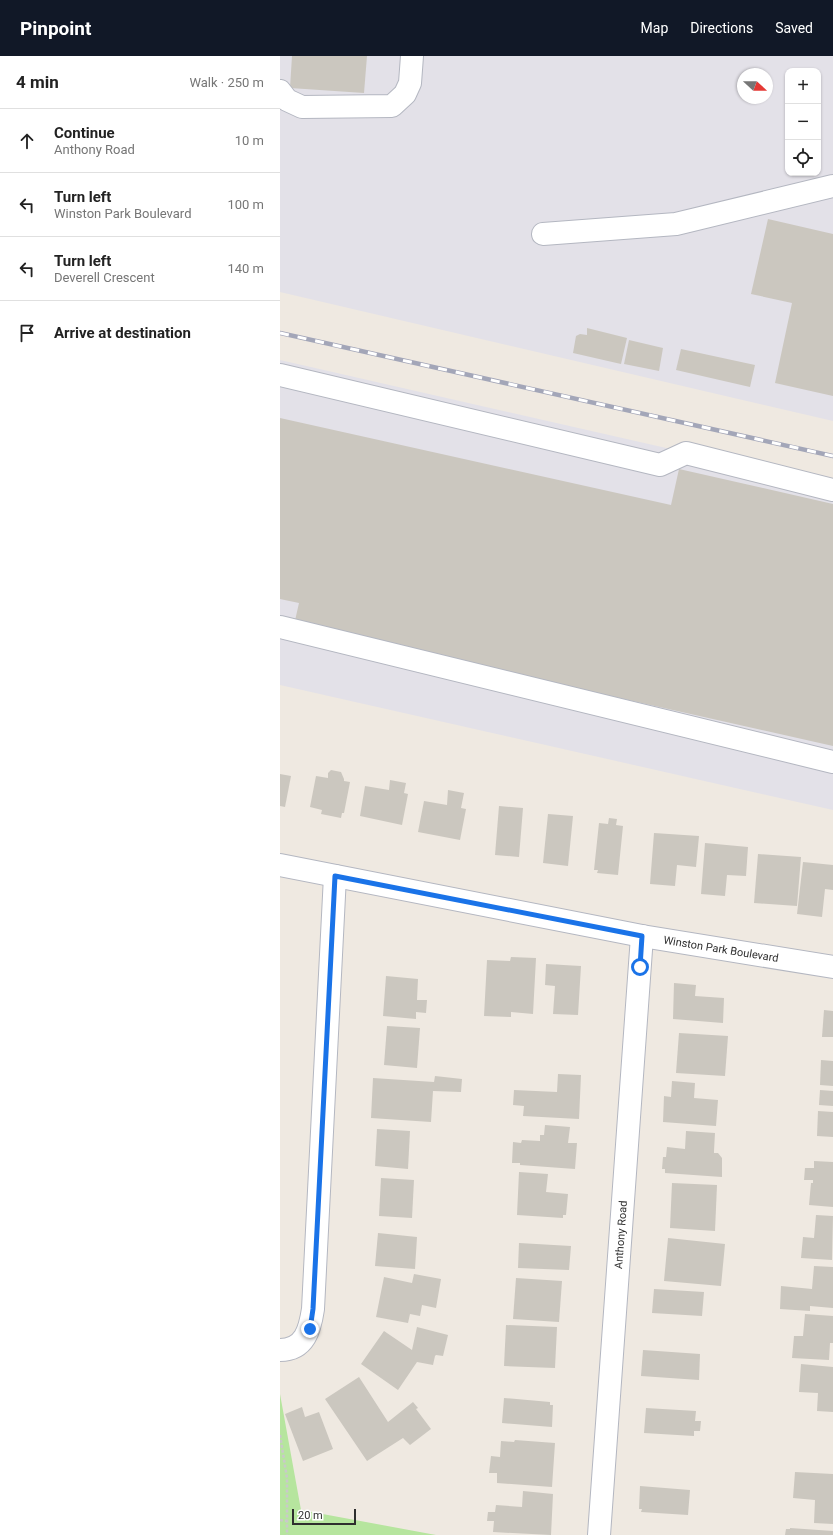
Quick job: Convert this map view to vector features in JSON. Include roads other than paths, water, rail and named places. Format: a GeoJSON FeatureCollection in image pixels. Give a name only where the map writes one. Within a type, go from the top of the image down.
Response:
{"type":"FeatureCollection","features":[{"type":"Feature","properties":{"kind":"street"},"geometry":{"type":"LineString","coordinates":[[280,91],[287,100],[302,107],[392,106],[405,94],[410,83],[412,56]]}},
{"type":"Feature","properties":{"kind":"street"},"geometry":{"type":"LineString","coordinates":[[543,234],[676,224],[833,186]]}},
{"type":"Feature","properties":{"kind":"street"},"geometry":{"type":"LineString","coordinates":[[280,375],[660,465],[686,453],[833,490]]}},
{"type":"Feature","properties":{"kind":"street"},"geometry":{"type":"LineString","coordinates":[[280,627],[833,762]]}},
{"type":"Feature","properties":{"kind":"street","name":"Winston Park Boulevard"},"geometry":{"type":"LineString","coordinates":[[280,865],[642,936],[833,968]]}},
{"type":"Feature","properties":{"kind":"street"},"geometry":{"type":"LineString","coordinates":[[280,1350],[288,1350],[303,1340],[310,1329],[313,1309],[335,876]]}},
{"type":"Feature","properties":{"kind":"street","name":"Anthony Road"},"geometry":{"type":"LineString","coordinates":[[599,1535],[642,936]]}},
{"type":"Feature","properties":{"kind":"railway"},"geometry":{"type":"LineString","coordinates":[[280,333],[833,456]]}}]}
